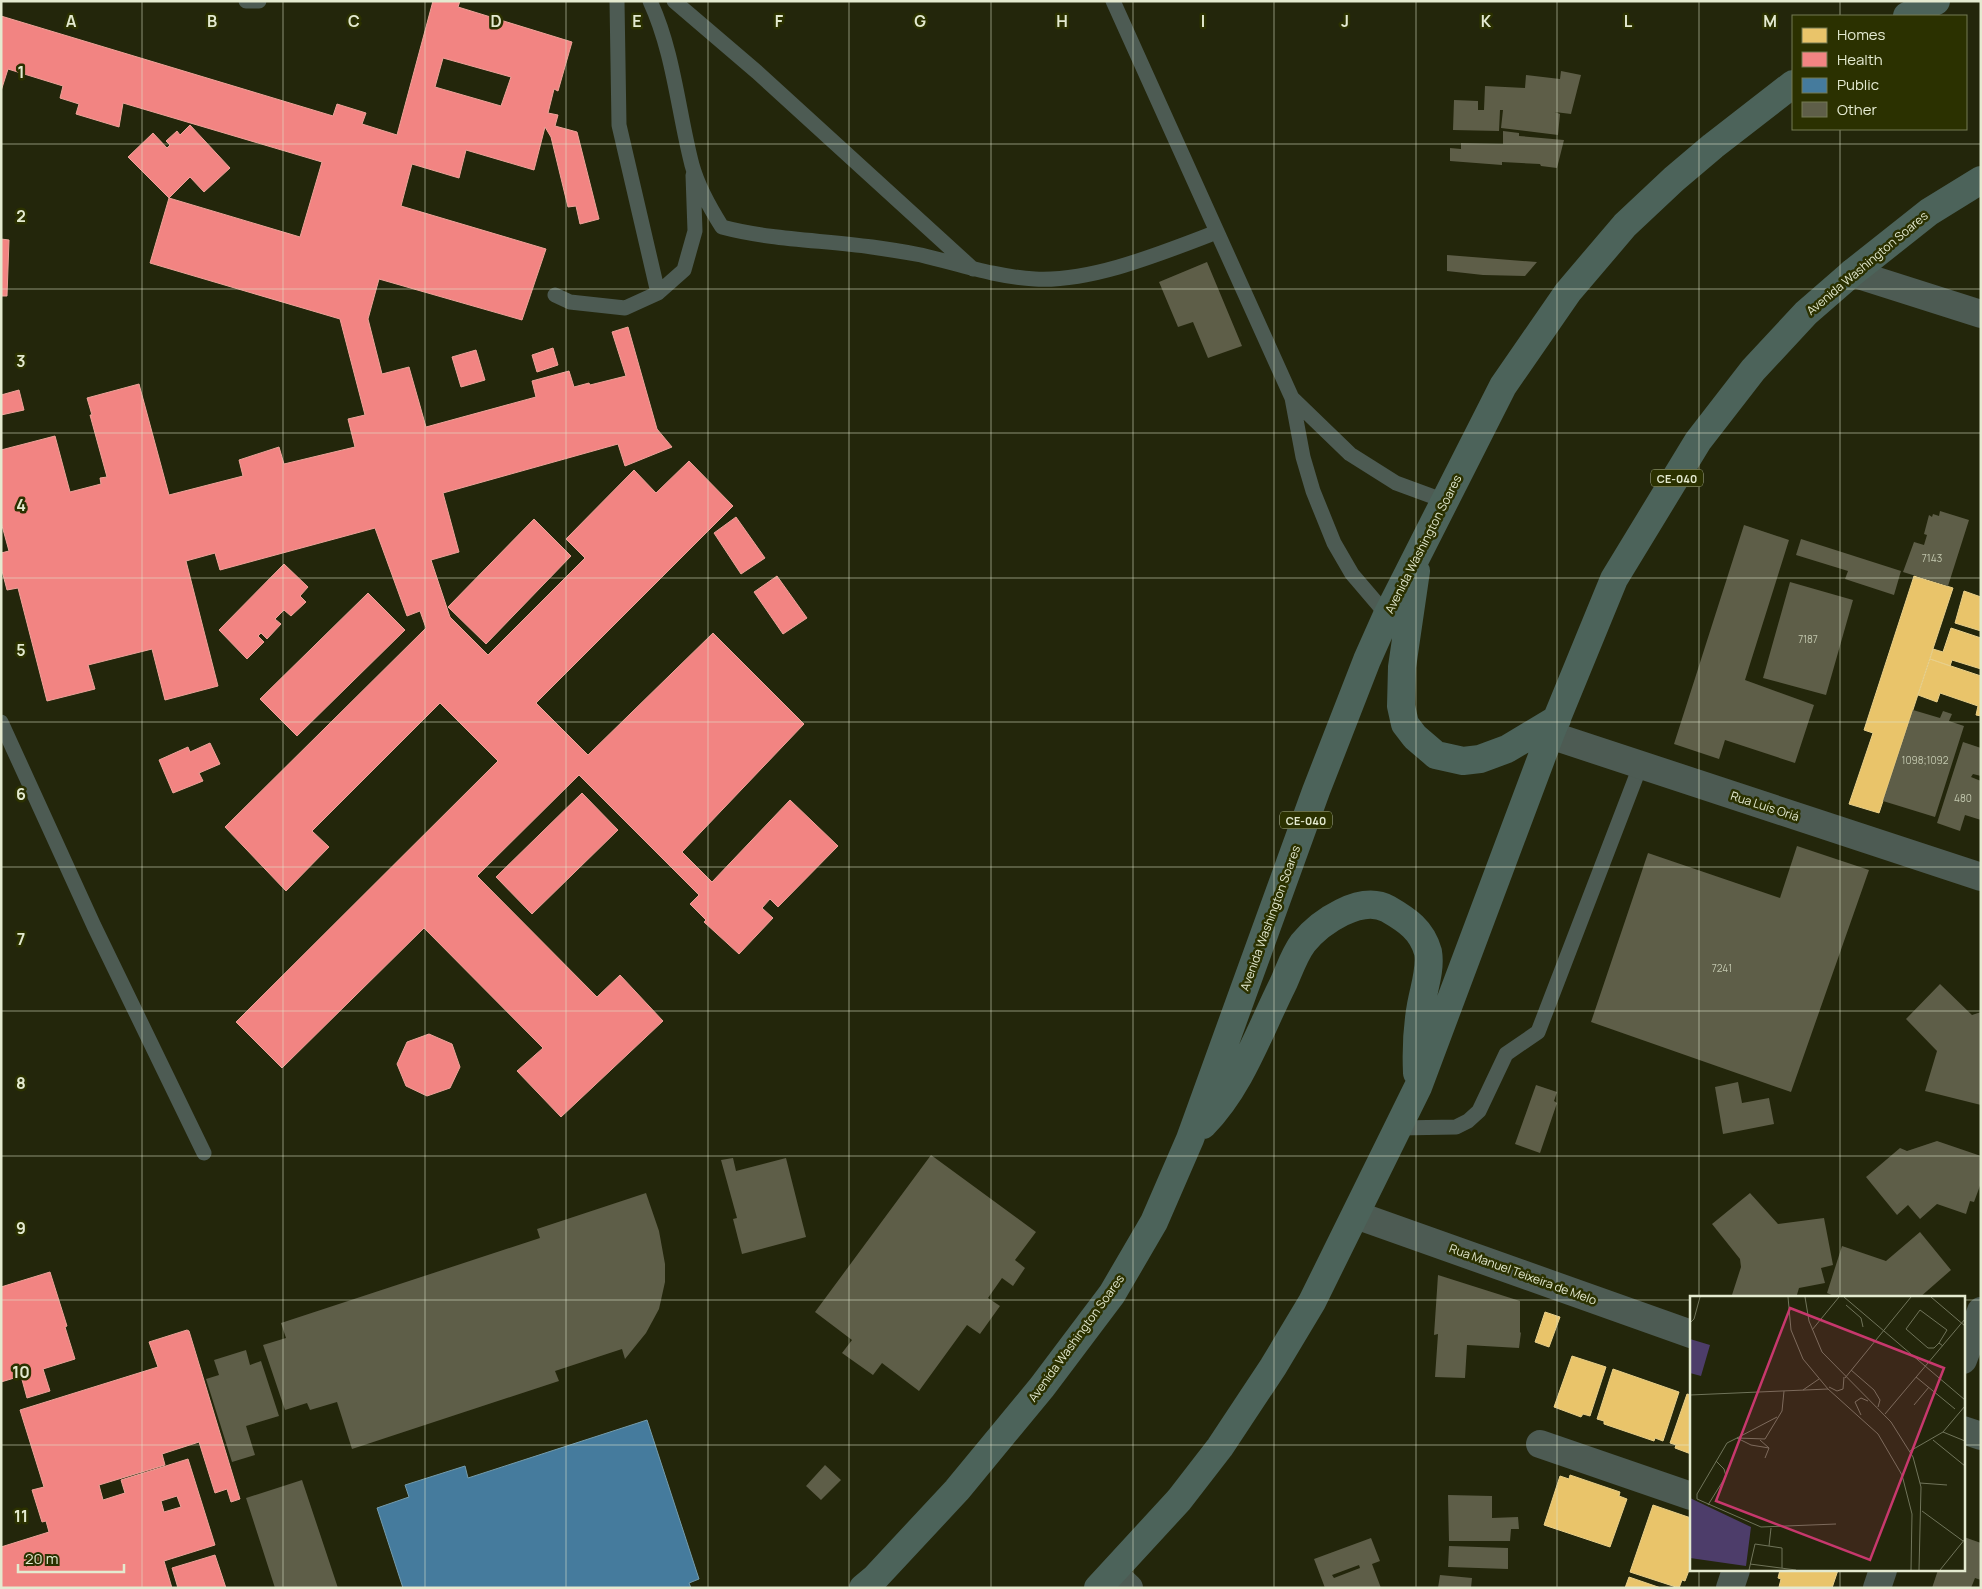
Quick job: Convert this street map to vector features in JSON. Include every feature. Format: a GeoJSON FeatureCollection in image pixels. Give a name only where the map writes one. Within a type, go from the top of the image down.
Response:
{"type":"FeatureCollection","features":[{"type":"Feature","properties":{"kind":"highway"},"geometry":{"type":"LineString","coordinates":[[1909,15],[1936,1]]}},
{"type":"Feature","properties":{"kind":"highway","name":"Avenida Washington Soares"},"geometry":{"type":"LineString","coordinates":[[863,1588],[875,1578],[958,1490],[1042,1387],[1112,1294],[1154,1222],[1190,1139],[1316,791],[1367,660],[1386,615],[1504,386],[1568,292],[1625,225],[1713,146],[1792,85]]}},
{"type":"Feature","properties":{"kind":"highway","name":"Avenida Washington Soares"},"geometry":{"type":"LineString","coordinates":[[1113,1583],[1220,1447],[1273,1367],[1312,1302],[1418,1087],[1554,727],[1614,579],[1698,441],[1753,370],[1806,313],[1852,273],[1929,212],[1981,180]]}},
{"type":"Feature","properties":{"kind":"highway"},"geometry":{"type":"LineString","coordinates":[[1418,554],[1413,601],[1402,667],[1401,706],[1404,724],[1415,737],[1436,755],[1463,761],[1480,759],[1507,749],[1554,727]]}},
{"type":"Feature","properties":{"kind":"highway"},"geometry":{"type":"LineString","coordinates":[[1190,1139],[1216,1111],[1232,1087],[1302,944],[1321,924],[1348,909],[1367,905],[1385,907],[1416,927],[1424,942],[1428,953],[1428,961],[1417,1036],[1418,1087]]}},
{"type":"Feature","properties":{"kind":"street"},"geometry":{"type":"LineString","coordinates":[[1852,273],[1981,314]]}},
{"type":"Feature","properties":{"kind":"street","name":"Rua Luís Oriá"},"geometry":{"type":"LineString","coordinates":[[1554,727],[1641,764],[1981,877]]}},
{"type":"Feature","properties":{"kind":"street","name":"Rua Manuel Teixeira de Melo"},"geometry":{"type":"LineString","coordinates":[[1356,1215],[1690,1334]]}},
{"type":"Feature","properties":{"kind":"street"},"geometry":{"type":"LineString","coordinates":[[1964,1357],[1981,1311]]}},
{"type":"Feature","properties":{"kind":"street"},"geometry":{"type":"LineString","coordinates":[[1964,1430],[1981,1436]]}},
{"type":"Feature","properties":{"kind":"street"},"geometry":{"type":"LineString","coordinates":[[1540,1444],[1690,1496]]}},
{"type":"Feature","properties":{"kind":"street"},"geometry":{"type":"LineString","coordinates":[[1730,1588],[1735,1572]]}},
{"type":"Feature","properties":{"kind":"street"},"geometry":{"type":"LineString","coordinates":[[1877,1588],[1883,1572]]}},
{"type":"Feature","properties":{"kind":"lane"},"geometry":{"type":"LineString","coordinates":[[246,1],[259,1]]}},
{"type":"Feature","properties":{"kind":"lane"},"geometry":{"type":"LineString","coordinates":[[617,1],[619,126],[658,293]]}},
{"type":"Feature","properties":{"kind":"lane"},"geometry":{"type":"LineString","coordinates":[[555,295],[570,302],[625,308],[658,293],[684,270],[695,231],[692,166],[676,86],[657,16],[650,1]]}},
{"type":"Feature","properties":{"kind":"lane"},"geometry":{"type":"LineString","coordinates":[[674,1],[757,72],[975,270]]}},
{"type":"Feature","properties":{"kind":"lane"},"geometry":{"type":"LineString","coordinates":[[1113,1],[1292,398],[1303,458],[1313,491],[1334,543],[1352,574],[1386,615]]}},
{"type":"Feature","properties":{"kind":"lane"},"geometry":{"type":"LineString","coordinates":[[692,166],[709,206],[722,227],[748,234],[872,247],[920,255],[975,270],[1035,279],[1064,278],[1117,268],[1218,232]]}},
{"type":"Feature","properties":{"kind":"lane"},"geometry":{"type":"LineString","coordinates":[[1292,398],[1350,454],[1396,483],[1445,501]]}},
{"type":"Feature","properties":{"kind":"lane"},"geometry":{"type":"LineString","coordinates":[[1,722],[94,926],[204,1153]]}},
{"type":"Feature","properties":{"kind":"lane"},"geometry":{"type":"LineString","coordinates":[[1399,1128],[1456,1127],[1468,1121],[1479,1112],[1506,1054],[1538,1032],[1641,764]]}},
{"type":"Feature","properties":{"kind":"building: Homes"},"geometry":{"type":"Polygon","coordinates":[[[1914,576],[1953,588],[1879,813],[1849,804],[1873,733],[1864,730],[1914,576]]]}},
{"type":"Feature","properties":{"kind":"building: Homes"},"geometry":{"type":"Polygon","coordinates":[[[1964,591],[1981,597],[1981,631],[1955,623],[1964,591]]]}},
{"type":"Feature","properties":{"kind":"building: Homes"},"geometry":{"type":"Polygon","coordinates":[[[1951,628],[1981,638],[1981,669],[1952,660],[1950,666],[1930,659],[1933,649],[1943,652],[1951,628]]]}},
{"type":"Feature","properties":{"kind":"building: Homes"},"geometry":{"type":"Polygon","coordinates":[[[1930,659],[1981,676],[1981,716],[1976,715],[1978,706],[1940,693],[1937,702],[1918,695],[1930,659]]]}},
{"type":"Feature","properties":{"kind":"building: Homes"},"geometry":{"type":"Polygon","coordinates":[[[1545,1312],[1560,1317],[1549,1347],[1535,1342],[1545,1312]]]}},
{"type":"Feature","properties":{"kind":"building: Homes"},"geometry":{"type":"Polygon","coordinates":[[[1572,1356],[1606,1367],[1590,1416],[1583,1414],[1581,1417],[1554,1407],[1572,1356]]]}},
{"type":"Feature","properties":{"kind":"building: Homes"},"geometry":{"type":"Polygon","coordinates":[[[1613,1369],[1679,1392],[1663,1441],[1655,1438],[1654,1441],[1604,1424],[1604,1421],[1597,1419],[1613,1369]]]}},
{"type":"Feature","properties":{"kind":"building: Homes"},"geometry":{"type":"Polygon","coordinates":[[[1687,1394],[1690,1395],[1690,1454],[1675,1448],[1676,1445],[1670,1443],[1687,1394]]]}},
{"type":"Feature","properties":{"kind":"building: Homes"},"geometry":{"type":"Polygon","coordinates":[[[1570,1475],[1620,1492],[1619,1496],[1627,1499],[1610,1547],[1544,1525],[1560,1476],[1569,1479],[1570,1475]]]}},
{"type":"Feature","properties":{"kind":"building: Homes"},"geometry":{"type":"Polygon","coordinates":[[[1653,1505],[1690,1518],[1690,1568],[1685,1581],[1682,1580],[1679,1588],[1630,1572],[1653,1505]]]}},
{"type":"Feature","properties":{"kind":"building: Homes"},"geometry":{"type":"Polygon","coordinates":[[[1780,1572],[1837,1572],[1832,1588],[1782,1588],[1779,1587],[1781,1579],[1778,1578],[1780,1572]]]}},
{"type":"Feature","properties":{"kind":"building: Homes"},"geometry":{"type":"Polygon","coordinates":[[[1629,1577],[1661,1588],[1625,1588],[1629,1577]]]}},
{"type":"Feature","properties":{"kind":"building: Health"},"geometry":{"type":"Polygon","coordinates":[[[433,1],[460,1],[458,7],[572,42],[558,91],[554,89],[548,113],[558,115],[555,126],[577,132],[599,219],[580,224],[576,206],[568,207],[551,137],[545,127],[534,170],[466,150],[459,178],[412,164],[401,206],[546,249],[522,320],[379,279],[368,319],[382,374],[409,367],[426,427],[536,397],[532,381],[569,371],[574,387],[626,376],[612,332],[628,327],[657,429],[672,447],[625,466],[618,444],[443,493],[459,552],[431,560],[450,617],[488,655],[585,558],[566,539],[634,470],[656,493],[689,461],[733,506],[536,703],[588,755],[713,633],[804,724],[682,852],[712,882],[790,800],[838,846],[778,907],[770,899],[762,908],[773,918],[739,954],[704,922],[706,920],[690,904],[699,895],[579,775],[477,876],[597,997],[620,975],[663,1021],[561,1117],[517,1071],[543,1048],[424,928],[282,1068],[236,1022],[498,761],[440,703],[312,831],[329,847],[286,891],[225,827],[426,628],[420,611],[407,616],[375,528],[220,570],[215,553],[186,561],[218,686],[165,700],[152,649],[88,665],[95,689],[47,701],[18,588],[7,590],[1,567],[1,553],[9,551],[1,522],[1,450],[55,436],[70,492],[101,484],[100,478],[107,477],[87,398],[139,384],[169,495],[243,476],[239,460],[279,447],[284,464],[355,447],[348,419],[365,415],[340,319],[150,263],[169,198],[300,237],[322,162],[123,103],[119,127],[76,114],[79,104],[60,98],[63,86],[8,69],[1,91],[1,16],[333,116],[337,104],[366,113],[362,124],[397,135],[433,1]],[[443,58],[435,87],[501,106],[511,77],[443,58]]]}},
{"type":"Feature","properties":{"kind":"building: Health"},"geometry":{"type":"Polygon","coordinates":[[[190,125],[230,168],[204,192],[190,177],[169,198],[128,157],[153,133],[167,148],[170,145],[166,141],[177,131],[180,135],[190,125]]]}},
{"type":"Feature","properties":{"kind":"building: Health"},"geometry":{"type":"Polygon","coordinates":[[[1,239],[9,240],[7,296],[1,296],[1,239]]]}},
{"type":"Feature","properties":{"kind":"building: Health"},"geometry":{"type":"Polygon","coordinates":[[[553,348],[558,365],[537,372],[532,355],[553,348]]]}},
{"type":"Feature","properties":{"kind":"building: Health"},"geometry":{"type":"Polygon","coordinates":[[[476,350],[485,380],[461,387],[452,357],[476,350]]]}},
{"type":"Feature","properties":{"kind":"building: Health"},"geometry":{"type":"Polygon","coordinates":[[[19,390],[24,410],[1,415],[1,395],[19,390]]]}},
{"type":"Feature","properties":{"kind":"building: Health"},"geometry":{"type":"Polygon","coordinates":[[[736,517],[765,558],[741,574],[714,533],[736,517]]]}},
{"type":"Feature","properties":{"kind":"building: Health"},"geometry":{"type":"Polygon","coordinates":[[[534,519],[571,556],[486,644],[448,607],[534,519]]]}},
{"type":"Feature","properties":{"kind":"building: Health"},"geometry":{"type":"Polygon","coordinates":[[[284,564],[308,587],[300,596],[306,602],[291,616],[284,610],[275,619],[281,624],[267,639],[261,633],[258,636],[264,642],[247,659],[219,630],[284,564]]]}},
{"type":"Feature","properties":{"kind":"building: Health"},"geometry":{"type":"Polygon","coordinates":[[[777,576],[807,618],[783,634],[754,592],[777,576]]]}},
{"type":"Feature","properties":{"kind":"building: Health"},"geometry":{"type":"Polygon","coordinates":[[[368,593],[405,630],[297,736],[260,699],[368,593]]]}},
{"type":"Feature","properties":{"kind":"building: Health"},"geometry":{"type":"Polygon","coordinates":[[[210,743],[220,764],[199,773],[203,781],[173,793],[159,760],[188,747],[190,752],[210,743]]]}},
{"type":"Feature","properties":{"kind":"building: Health"},"geometry":{"type":"Polygon","coordinates":[[[582,793],[618,830],[532,914],[496,877],[582,793]]]}},
{"type":"Feature","properties":{"kind":"building: Health"},"geometry":{"type":"Polygon","coordinates":[[[429,1034],[452,1044],[460,1067],[450,1088],[427,1096],[406,1086],[397,1064],[407,1042],[429,1034]]]}},
{"type":"Feature","properties":{"kind":"building: Health"},"geometry":{"type":"Polygon","coordinates":[[[50,1272],[75,1359],[43,1369],[50,1391],[27,1398],[21,1376],[1,1382],[1,1287],[50,1272]]]}},
{"type":"Feature","properties":{"kind":"building: Health"},"geometry":{"type":"Polygon","coordinates":[[[189,1331],[240,1499],[231,1502],[227,1489],[215,1493],[199,1442],[162,1454],[165,1465],[99,1485],[103,1500],[125,1493],[121,1480],[188,1459],[215,1545],[164,1561],[172,1588],[1,1588],[1,1547],[49,1532],[46,1521],[42,1522],[32,1490],[44,1487],[20,1410],[158,1367],[149,1342],[189,1331]],[[177,1496],[161,1501],[164,1512],[181,1507],[177,1496]]]}},
{"type":"Feature","properties":{"kind":"building: Health"},"geometry":{"type":"Polygon","coordinates":[[[215,1555],[226,1588],[178,1588],[172,1568],[215,1555]]]}},
{"type":"Feature","properties":{"kind":"building: Public"},"geometry":{"type":"Polygon","coordinates":[[[647,1420],[699,1579],[689,1583],[691,1588],[403,1588],[377,1508],[409,1497],[405,1485],[465,1466],[468,1478],[647,1420]]]}},
{"type":"Feature","properties":{"kind":"building: Other"},"geometry":{"type":"Polygon","coordinates":[[[1561,71],[1581,75],[1571,114],[1555,112],[1560,114],[1558,135],[1501,128],[1503,110],[1500,110],[1499,131],[1453,130],[1454,100],[1478,101],[1478,110],[1484,110],[1485,86],[1525,88],[1526,75],[1560,79],[1561,71]]]}},
{"type":"Feature","properties":{"kind":"building: Other"},"geometry":{"type":"Polygon","coordinates":[[[1503,131],[1519,133],[1519,136],[1564,140],[1557,168],[1541,166],[1540,164],[1502,162],[1502,165],[1450,161],[1450,148],[1461,149],[1461,143],[1503,144],[1503,131]]]}},
{"type":"Feature","properties":{"kind":"building: Other"},"geometry":{"type":"Polygon","coordinates":[[[1447,255],[1537,262],[1525,276],[1483,275],[1447,271],[1447,255]]]}},
{"type":"Feature","properties":{"kind":"building: Other"},"geometry":{"type":"Polygon","coordinates":[[[1207,262],[1242,346],[1208,358],[1193,322],[1178,327],[1159,282],[1207,262]]]}},
{"type":"Feature","properties":{"kind":"building: Other"},"geometry":{"type":"Polygon","coordinates":[[[1940,511],[1969,520],[1948,586],[1903,572],[1914,542],[1924,545],[1927,535],[1924,534],[1929,515],[1932,517],[1933,514],[1939,516],[1940,511]]]}},
{"type":"Feature","properties":{"kind":"building: Other"},"geometry":{"type":"Polygon","coordinates":[[[1744,525],[1789,540],[1745,680],[1814,705],[1795,763],[1725,740],[1719,759],[1674,744],[1744,525]]]}},
{"type":"Feature","properties":{"kind":"building: Other"},"geometry":{"type":"Polygon","coordinates":[[[1801,539],[1901,571],[1894,595],[1845,579],[1848,571],[1796,555],[1801,539]]]}},
{"type":"Feature","properties":{"kind":"building: Other"},"geometry":{"type":"Polygon","coordinates":[[[1790,582],[1853,600],[1826,695],[1763,678],[1790,582]]]}},
{"type":"Feature","properties":{"kind":"building: Other"},"geometry":{"type":"Polygon","coordinates":[[[1913,710],[1940,718],[1943,711],[1952,714],[1949,721],[1964,726],[1935,817],[1883,801],[1913,710]]]}},
{"type":"Feature","properties":{"kind":"building: Other"},"geometry":{"type":"Polygon","coordinates":[[[1963,742],[1981,748],[1981,776],[1973,774],[1971,777],[1981,781],[1981,820],[1965,815],[1960,831],[1937,823],[1963,742]]]}},
{"type":"Feature","properties":{"kind":"building: Other"},"geometry":{"type":"Polygon","coordinates":[[[1797,846],[1869,870],[1791,1092],[1591,1022],[1648,853],[1780,898],[1797,846]]]}},
{"type":"Feature","properties":{"kind":"building: Other"},"geometry":{"type":"Polygon","coordinates":[[[1940,984],[1972,1015],[1981,1012],[1981,1105],[1925,1091],[1937,1051],[1906,1019],[1940,984]]]}},
{"type":"Feature","properties":{"kind":"building: Other"},"geometry":{"type":"Polygon","coordinates":[[[1738,1082],[1742,1103],[1769,1098],[1774,1124],[1723,1134],[1715,1087],[1738,1082]]]}},
{"type":"Feature","properties":{"kind":"building: Other"},"geometry":{"type":"Polygon","coordinates":[[[1536,1085],[1557,1092],[1554,1101],[1557,1103],[1540,1153],[1515,1144],[1536,1085]]]}},
{"type":"Feature","properties":{"kind":"building: Other"},"geometry":{"type":"Polygon","coordinates":[[[1937,1141],[1981,1156],[1981,1183],[1974,1202],[1970,1201],[1966,1214],[1937,1204],[1920,1219],[1908,1205],[1897,1215],[1866,1177],[1900,1148],[1907,1151],[1937,1141]]]}},
{"type":"Feature","properties":{"kind":"building: Other"},"geometry":{"type":"Polygon","coordinates":[[[931,1155],[1036,1232],[1015,1260],[1025,1268],[1013,1286],[1002,1278],[988,1298],[1000,1306],[980,1334],[967,1325],[919,1391],[882,1363],[873,1375],[842,1353],[852,1340],[815,1312],[931,1155]]]}},
{"type":"Feature","properties":{"kind":"building: Other"},"geometry":{"type":"Polygon","coordinates":[[[733,1158],[736,1171],[786,1158],[806,1237],[742,1254],[733,1219],[737,1218],[721,1160],[733,1158]]]}},
{"type":"Feature","properties":{"kind":"building: Other"},"geometry":{"type":"Polygon","coordinates":[[[646,1193],[659,1231],[665,1264],[665,1282],[659,1309],[646,1333],[625,1359],[622,1349],[555,1371],[559,1381],[352,1449],[337,1402],[310,1410],[307,1403],[285,1410],[263,1345],[286,1338],[281,1323],[540,1238],[537,1229],[646,1193]]]}},
{"type":"Feature","properties":{"kind":"building: Other"},"geometry":{"type":"Polygon","coordinates":[[[1750,1193],[1778,1224],[1824,1218],[1833,1265],[1821,1268],[1825,1283],[1799,1288],[1797,1296],[1732,1296],[1741,1267],[1740,1259],[1712,1224],[1750,1193]]]}},
{"type":"Feature","properties":{"kind":"building: Other"},"geometry":{"type":"Polygon","coordinates":[[[1920,1232],[1951,1270],[1921,1296],[1834,1296],[1827,1293],[1842,1246],[1886,1261],[1920,1232]]]}},
{"type":"Feature","properties":{"kind":"building: Other"},"geometry":{"type":"Polygon","coordinates":[[[1438,1275],[1520,1301],[1521,1332],[1519,1348],[1467,1345],[1465,1378],[1435,1377],[1438,1334],[1434,1335],[1438,1275]]]}},
{"type":"Feature","properties":{"kind":"building: Other"},"geometry":{"type":"Polygon","coordinates":[[[246,1350],[250,1365],[261,1361],[279,1416],[246,1426],[255,1455],[232,1462],[206,1379],[219,1375],[214,1360],[246,1350]]]}},
{"type":"Feature","properties":{"kind":"building: Other"},"geometry":{"type":"Polygon","coordinates":[[[825,1465],[841,1480],[821,1500],[806,1486],[825,1465]]]}},
{"type":"Feature","properties":{"kind":"building: Other"},"geometry":{"type":"Polygon","coordinates":[[[302,1480],[338,1588],[275,1588],[246,1498],[302,1480]]]}},
{"type":"Feature","properties":{"kind":"building: Other"},"geometry":{"type":"Polygon","coordinates":[[[1448,1495],[1492,1496],[1492,1518],[1518,1517],[1519,1529],[1511,1529],[1510,1541],[1449,1541],[1448,1495]]]}},
{"type":"Feature","properties":{"kind":"building: Other"},"geometry":{"type":"Polygon","coordinates":[[[1964,1537],[1981,1543],[1981,1580],[1975,1578],[1971,1588],[1932,1588],[1937,1572],[1964,1572],[1964,1537]]]}},
{"type":"Feature","properties":{"kind":"building: Other"},"geometry":{"type":"Polygon","coordinates":[[[1371,1538],[1380,1561],[1372,1564],[1381,1588],[1325,1588],[1314,1559],[1371,1538]],[[1359,1565],[1332,1575],[1334,1578],[1360,1568],[1359,1565]]]}},
{"type":"Feature","properties":{"kind":"building: Other"},"geometry":{"type":"Polygon","coordinates":[[[1449,1546],[1508,1548],[1508,1569],[1448,1567],[1449,1546]]]}},
{"type":"Feature","properties":{"kind":"building: Other"},"geometry":{"type":"Polygon","coordinates":[[[1440,1575],[1472,1578],[1471,1588],[1438,1588],[1440,1575]]]}}]}
